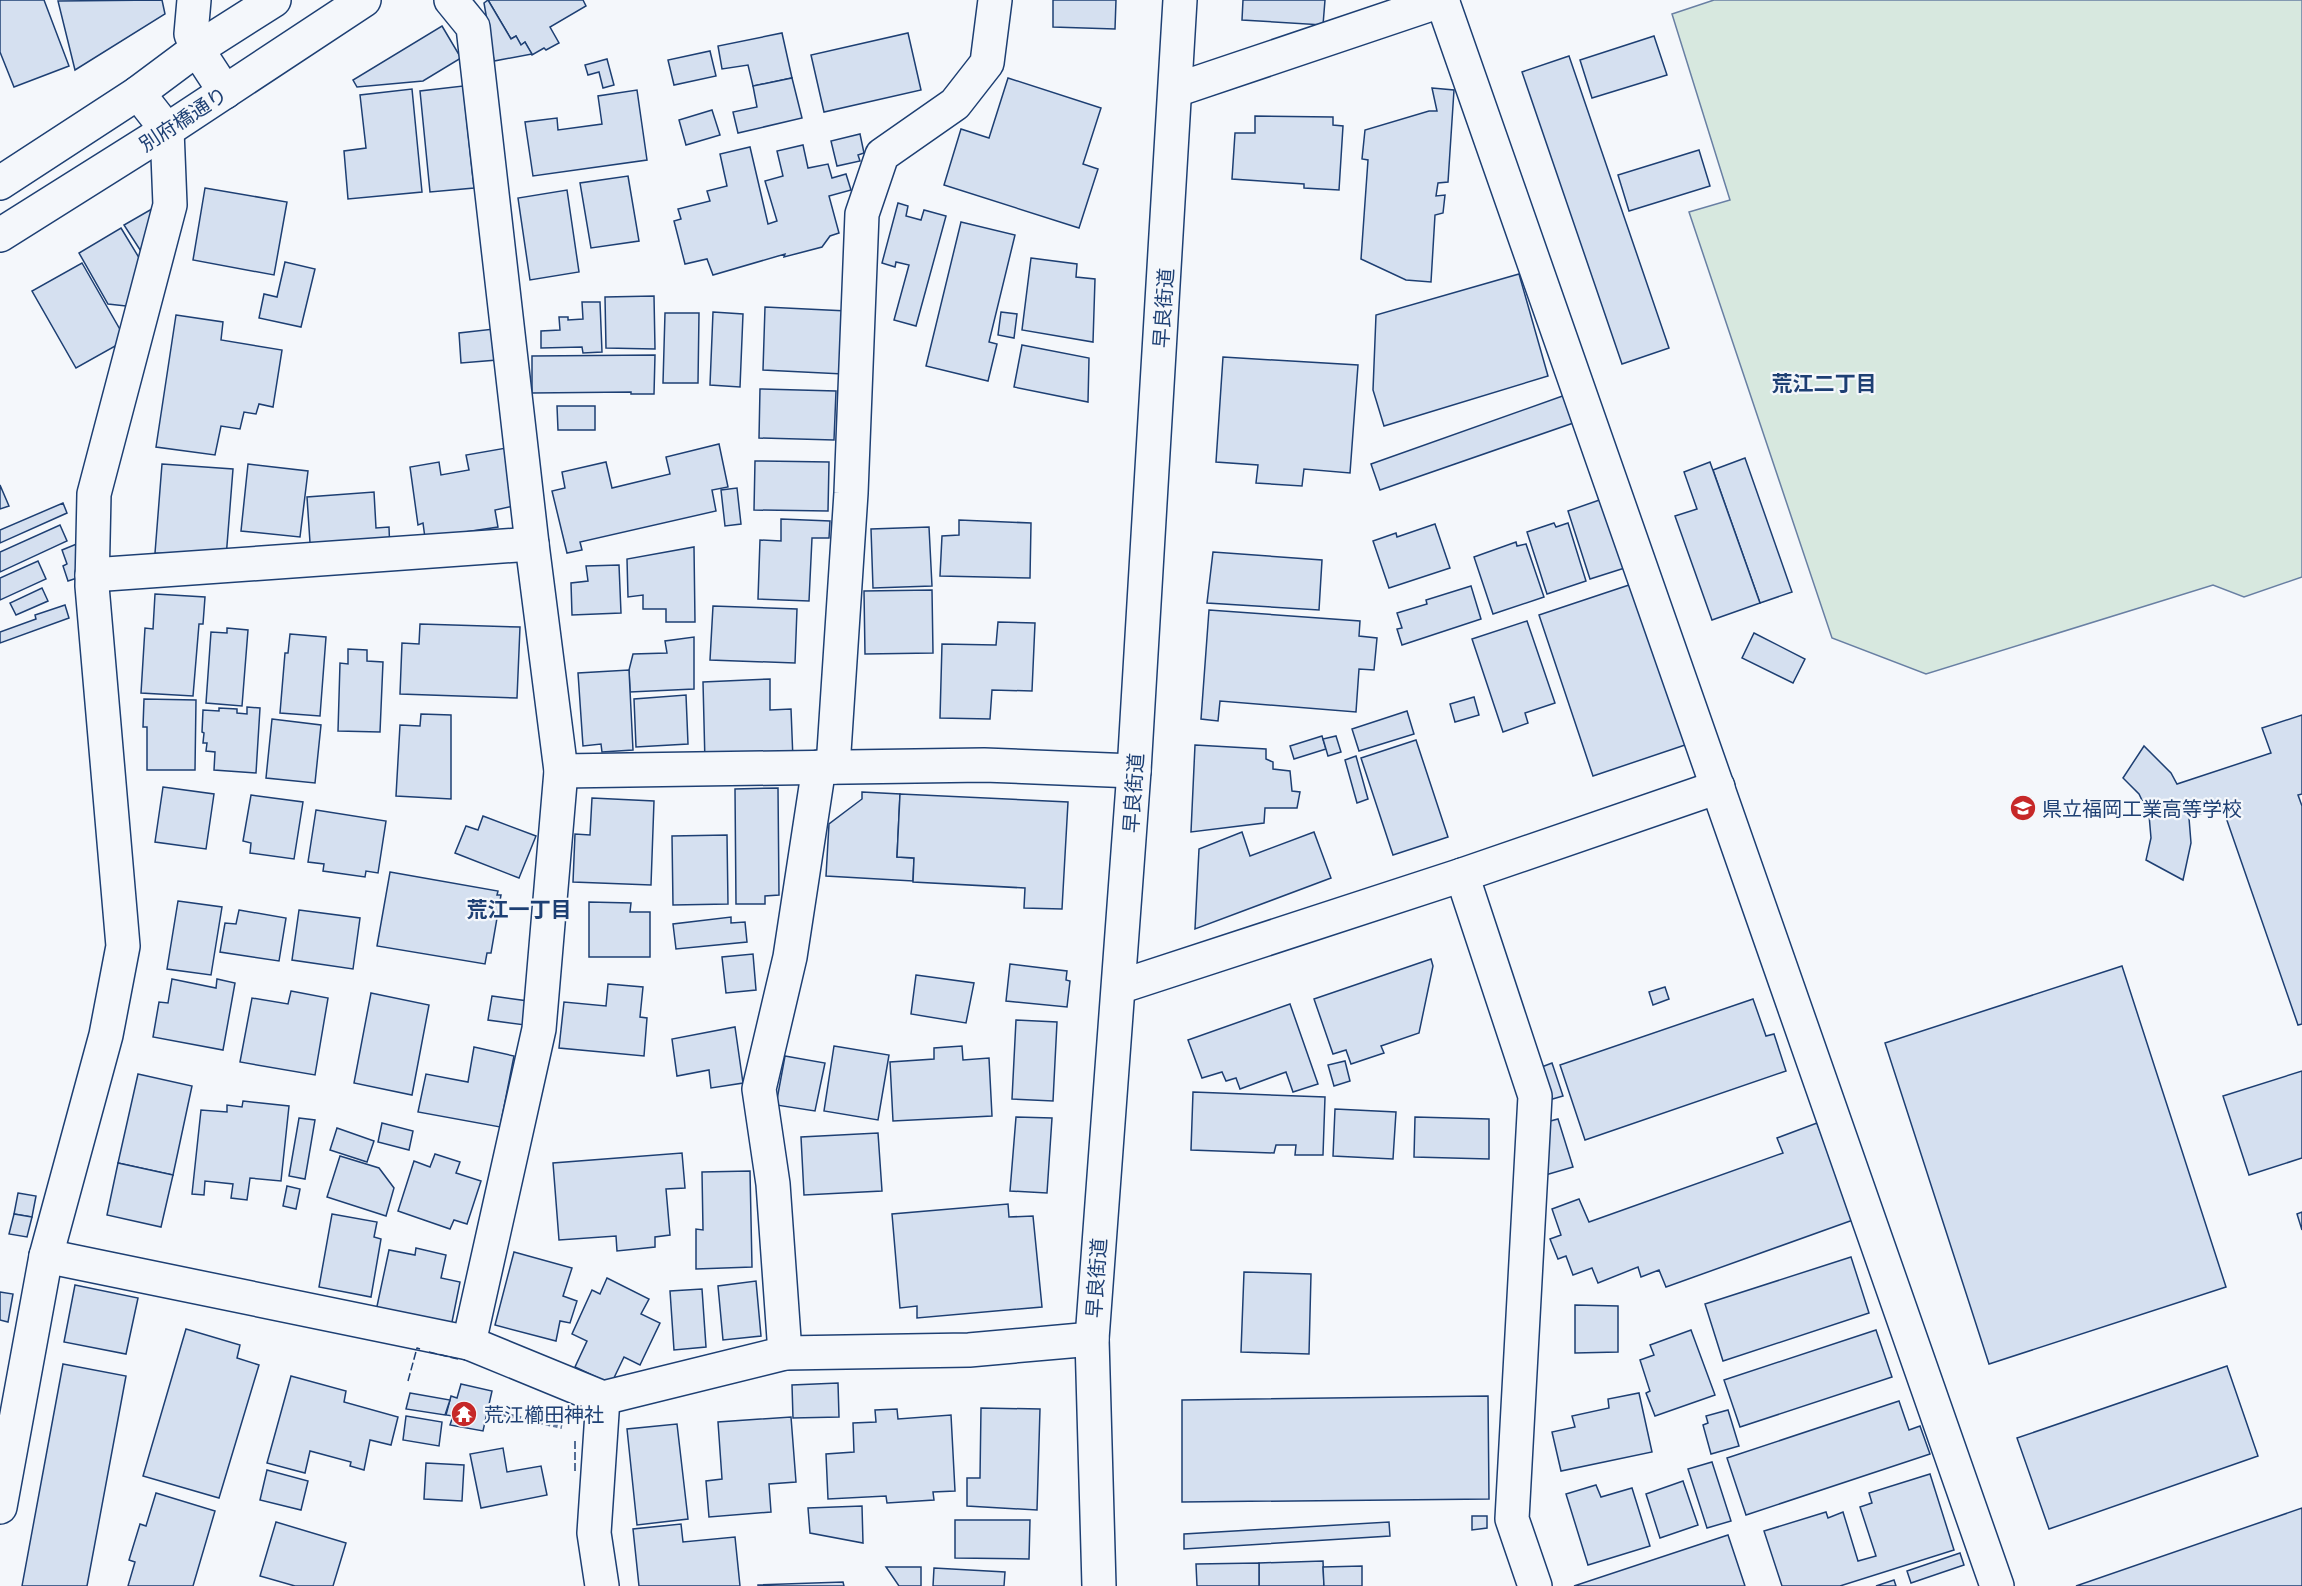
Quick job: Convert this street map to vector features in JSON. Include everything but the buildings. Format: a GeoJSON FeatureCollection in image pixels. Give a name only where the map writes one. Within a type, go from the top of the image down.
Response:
{"type":"FeatureCollection","features":[{"type":"Feature","properties":{"kind":"main road"},"geometry":{"type":"LineString","coordinates":[[194,0],[191,34],[225,92]]}},
{"type":"Feature","properties":{"kind":"main road"},"geometry":{"type":"LineString","coordinates":[[0,183],[138,93],[198,49],[274,0]]}},
{"type":"Feature","properties":{"kind":"main road","name":"別府橋通り"},"geometry":{"type":"LineString","coordinates":[[0,235],[167,130],[364,0]]}},
{"type":"Feature","properties":{"kind":"main road"},"geometry":{"type":"LineString","coordinates":[[451,0],[472,27],[532,544],[561,771],[539,1029],[469,1343]]}},
{"type":"Feature","properties":{"kind":"main road"},"geometry":{"type":"LineString","coordinates":[[785,1353],[773,1184],[759,1089],[790,957],[826,767],[851,493],[862,214],[882,155],[955,104],[987,63],[994,0]]}},
{"type":"Feature","properties":{"kind":"main road","name":"早良街道"},"geometry":{"type":"LineString","coordinates":[[1099,1586],[1092,1339],[1134,771],[1180,0]]}},
{"type":"Feature","properties":{"kind":"main road"},"geometry":{"type":"LineString","coordinates":[[1176,90],[1443,0],[1997,1586]]}},
{"type":"Feature","properties":{"kind":"main road"},"geometry":{"type":"LineString","coordinates":[[0,1507],[46,1256],[106,1035],[123,946],[92,575],[94,494],[170,205],[167,130],[138,93]]}},
{"type":"Feature","properties":{"kind":"main road"},"geometry":{"type":"LineString","coordinates":[[92,575],[532,544]]}},
{"type":"Feature","properties":{"kind":"main road"},"geometry":{"type":"LineString","coordinates":[[561,771],[984,765],[1134,771]]}},
{"type":"Feature","properties":{"kind":"main road"},"geometry":{"type":"LineString","coordinates":[[1119,987],[1462,875],[1718,787]]}},
{"type":"Feature","properties":{"kind":"main road"},"geometry":{"type":"LineString","coordinates":[[1462,875],[1535,1096],[1512,1519],[1535,1586]]}},
{"type":"Feature","properties":{"kind":"main road"},"geometry":{"type":"LineString","coordinates":[[46,1256],[469,1343],[603,1398],[785,1353],[969,1350],[1092,1339]]}},
{"type":"Feature","properties":{"kind":"main road"},"geometry":{"type":"LineString","coordinates":[[602,1586],[594,1533],[603,1398]]}},
{"type":"Feature","properties":{"kind":"path"},"geometry":{"type":"LineString","coordinates":[[502,1414],[567,1428]]}},
{"type":"Feature","properties":{"kind":"shaded area"},"geometry":{"type":"Polygon","coordinates":[[[1714,0],[2302,0],[2302,577],[2244,597],[2213,585],[1926,674],[1832,638],[1689,212],[1730,200],[1672,14],[1714,0]]]}},
{"type":"Feature","properties":{"kind":"fence"},"geometry":{"type":"LineString","coordinates":[[408,1381],[417,1348],[420,1349]]}},
{"type":"Feature","properties":{"kind":"fence"},"geometry":{"type":"LineString","coordinates":[[429,1352],[458,1359]]}},
{"type":"Feature","properties":{"kind":"fence"},"geometry":{"type":"LineString","coordinates":[[580,1413],[581,1402]]}},
{"type":"Feature","properties":{"kind":"fence"},"geometry":{"type":"LineString","coordinates":[[575,1441],[575,1472]]}},
{"type":"Feature","properties":{"kind":"place","name":"県立福岡工業高等学校"},"geometry":{"type":"Point","coordinates":[2023,808]}},
{"type":"Feature","properties":{"kind":"place","name":"荒江櫛田神社"},"geometry":{"type":"Point","coordinates":[464,1414]}},
{"type":"Feature","properties":{"kind":"district","name":"荒江二丁目"},"geometry":{"type":"Point","coordinates":[1824,383]}},
{"type":"Feature","properties":{"kind":"district","name":"荒江一丁目"},"geometry":{"type":"Point","coordinates":[519,909]}}]}
